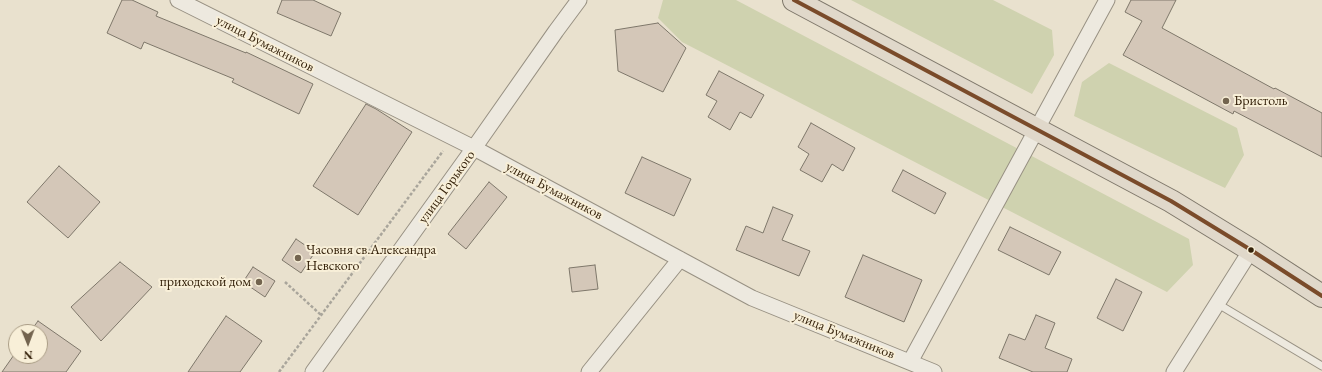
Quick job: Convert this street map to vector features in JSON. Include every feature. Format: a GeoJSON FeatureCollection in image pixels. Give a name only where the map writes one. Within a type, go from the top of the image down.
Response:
{"type":"FeatureCollection","features":[{"type":"Feature","properties":{"kind":"main road"},"geometry":{"type":"LineString","coordinates":[[794,0],[1164,198],[1251,250],[1322,296]]}},
{"type":"Feature","properties":{"kind":"street","name":"улица Бумажников"},"geometry":{"type":"LineString","coordinates":[[178,0],[474,148],[752,298],[934,372]]}},
{"type":"Feature","properties":{"kind":"street","name":"улица Горького"},"geometry":{"type":"LineString","coordinates":[[313,372],[579,0]]}},
{"type":"Feature","properties":{"kind":"street"},"geometry":{"type":"LineString","coordinates":[[910,362],[1107,0]]}},
{"type":"Feature","properties":{"kind":"street"},"geometry":{"type":"LineString","coordinates":[[1174,372],[1251,250]]}},
{"type":"Feature","properties":{"kind":"street"},"geometry":{"type":"LineString","coordinates":[[589,372],[680,259]]}},
{"type":"Feature","properties":{"kind":"lane"},"geometry":{"type":"LineString","coordinates":[[1218,304],[1322,366]]}},
{"type":"Feature","properties":{"kind":"path"},"geometry":{"type":"LineString","coordinates":[[279,372],[453,138]]}},
{"type":"Feature","properties":{"kind":"path"},"geometry":{"type":"LineString","coordinates":[[285,282],[321,315]]}},
{"type":"Feature","properties":{"kind":"green space"},"geometry":{"type":"Polygon","coordinates":[[[663,0],[736,0],[1189,239],[1193,265],[1167,292],[682,42],[658,18],[663,0]]]}},
{"type":"Feature","properties":{"kind":"green space"},"geometry":{"type":"Polygon","coordinates":[[[851,0],[993,0],[1052,30],[1054,55],[1032,94],[851,0]]]}},
{"type":"Feature","properties":{"kind":"green space"},"geometry":{"type":"Polygon","coordinates":[[[1109,63],[1237,128],[1244,155],[1225,188],[1074,116],[1082,82],[1109,63]]]}},
{"type":"Feature","properties":{"kind":"building"},"geometry":{"type":"Polygon","coordinates":[[[122,0],[132,0],[158,12],[156,16],[246,52],[313,84],[299,114],[232,82],[234,79],[144,42],[141,49],[107,33],[122,0]]]}},
{"type":"Feature","properties":{"kind":"building"},"geometry":{"type":"Polygon","coordinates":[[[282,0],[313,0],[341,13],[331,36],[277,13],[282,0]]]}},
{"type":"Feature","properties":{"kind":"building"},"geometry":{"type":"Polygon","coordinates":[[[1131,0],[1176,0],[1162,28],[1274,89],[1275,88],[1322,113],[1322,157],[1234,111],[1233,114],[1123,55],[1142,21],[1125,12],[1131,0]]]}},
{"type":"Feature","properties":{"kind":"building"},"geometry":{"type":"Polygon","coordinates":[[[658,23],[686,48],[663,92],[618,71],[615,30],[658,23]]]}},
{"type":"Feature","properties":{"kind":"building"},"geometry":{"type":"Polygon","coordinates":[[[719,71],[764,95],[751,118],[740,112],[730,130],[708,117],[717,101],[706,95],[719,71]]]}},
{"type":"Feature","properties":{"kind":"building"},"geometry":{"type":"Polygon","coordinates":[[[366,104],[412,132],[358,215],[313,186],[366,104]]]}},
{"type":"Feature","properties":{"kind":"building"},"geometry":{"type":"Polygon","coordinates":[[[811,123],[855,148],[843,171],[832,164],[822,182],[800,170],[809,154],[798,147],[811,123]]]}},
{"type":"Feature","properties":{"kind":"building"},"geometry":{"type":"Polygon","coordinates":[[[642,157],[691,179],[674,216],[625,193],[642,157]]]}},
{"type":"Feature","properties":{"kind":"building"},"geometry":{"type":"Polygon","coordinates":[[[59,166],[100,202],[68,238],[27,202],[59,166]]]}},
{"type":"Feature","properties":{"kind":"building"},"geometry":{"type":"Polygon","coordinates":[[[903,170],[946,193],[935,214],[892,191],[903,170]]]}},
{"type":"Feature","properties":{"kind":"building"},"geometry":{"type":"Polygon","coordinates":[[[489,182],[507,197],[466,249],[448,234],[489,182]]]}},
{"type":"Feature","properties":{"kind":"building"},"geometry":{"type":"Polygon","coordinates":[[[773,207],[793,215],[782,240],[810,251],[799,276],[736,250],[746,226],[763,233],[773,207]]]}},
{"type":"Feature","properties":{"kind":"building"},"geometry":{"type":"Polygon","coordinates":[[[1010,227],[1061,252],[1049,275],[998,250],[1010,227]]]}},
{"type":"Feature","properties":{"kind":"building"},"geometry":{"type":"Polygon","coordinates":[[[296,239],[315,252],[301,273],[282,260],[296,239]]]}},
{"type":"Feature","properties":{"kind":"building"},"geometry":{"type":"Polygon","coordinates":[[[863,255],[922,280],[904,322],[845,297],[863,255]]]}},
{"type":"Feature","properties":{"kind":"building"},"geometry":{"type":"Polygon","coordinates":[[[120,262],[152,287],[101,341],[71,307],[120,262]]]}},
{"type":"Feature","properties":{"kind":"building"},"geometry":{"type":"Polygon","coordinates":[[[595,265],[598,289],[572,292],[569,268],[595,265]]]}},
{"type":"Feature","properties":{"kind":"building","name":"приходской дом"},"geometry":{"type":"Polygon","coordinates":[[[253,267],[275,281],[265,297],[243,282],[253,267]]]}},
{"type":"Feature","properties":{"kind":"building"},"geometry":{"type":"Polygon","coordinates":[[[1116,279],[1142,292],[1123,331],[1097,318],[1116,279]]]}},
{"type":"Feature","properties":{"kind":"building"},"geometry":{"type":"Polygon","coordinates":[[[1036,315],[1055,323],[1045,348],[1072,359],[1067,372],[1033,372],[999,358],[1009,334],[1025,340],[1036,315]]]}},
{"type":"Feature","properties":{"kind":"building"},"geometry":{"type":"Polygon","coordinates":[[[226,316],[262,341],[240,372],[188,372],[226,316]]]}},
{"type":"Feature","properties":{"kind":"building"},"geometry":{"type":"Polygon","coordinates":[[[48,328],[81,351],[66,372],[2,372],[8,363],[48,364],[48,328]]]}},
{"type":"Feature","properties":{"kind":"transit line"},"geometry":{"type":"LineString","coordinates":[[794,0],[1171,201],[1322,296]]}},
{"type":"Feature","properties":{"kind":"place","name":"Бристоль"},"geometry":{"type":"Point","coordinates":[1226,101]}},
{"type":"Feature","properties":{"kind":"place","name":"Часовня св.Александра Невского"},"geometry":{"type":"Point","coordinates":[298,258]}},
{"type":"Feature","properties":{"kind":"place","name":"приходской дом"},"geometry":{"type":"Point","coordinates":[259,282]}}]}
